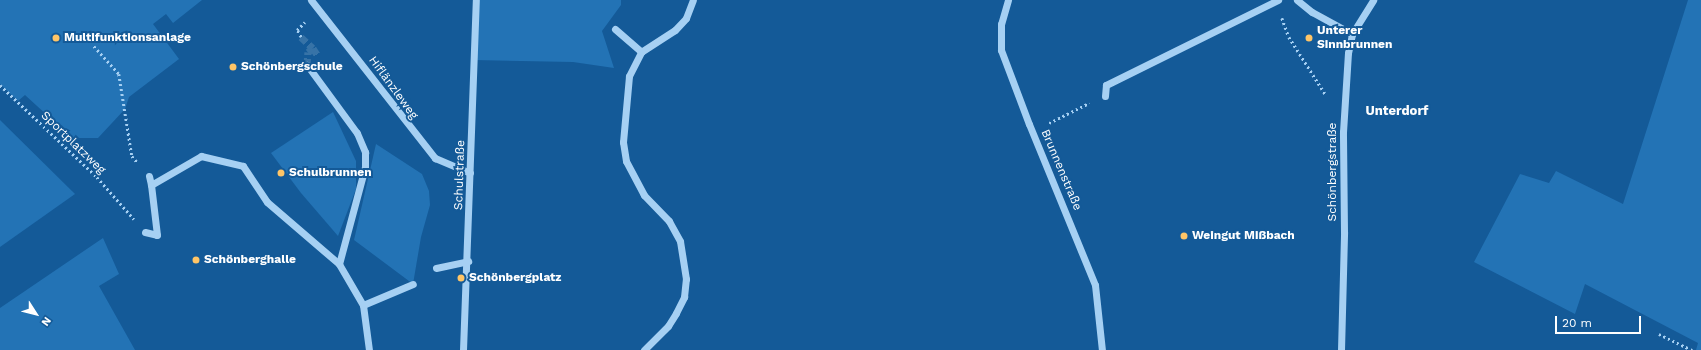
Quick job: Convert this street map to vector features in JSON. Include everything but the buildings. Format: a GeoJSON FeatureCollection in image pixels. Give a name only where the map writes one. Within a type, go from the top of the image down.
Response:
{"type":"FeatureCollection","features":[{"type":"Feature","properties":{"kind":"street","name":"Hiflänzleweg"},"geometry":{"type":"LineString","coordinates":[[311,0],[435,158],[470,173]]}},
{"type":"Feature","properties":{"kind":"street","name":"Schulstraße"},"geometry":{"type":"LineString","coordinates":[[464,350],[476,0]]}},
{"type":"Feature","properties":{"kind":"street"},"geometry":{"type":"LineString","coordinates":[[644,350],[668,326],[676,313],[684,297],[686,279],[680,241],[669,221],[644,195],[626,161],[623,142],[629,76],[641,52],[675,30],[686,18],[693,0]]}},
{"type":"Feature","properties":{"kind":"street","name":"Brunnenstraße"},"geometry":{"type":"LineString","coordinates":[[1008,0],[1001,24],[1002,50],[1032,132],[1095,285],[1102,350]]}},
{"type":"Feature","properties":{"kind":"street"},"geometry":{"type":"LineString","coordinates":[[1105,96],[1106,85],[1278,0]]}},
{"type":"Feature","properties":{"kind":"street"},"geometry":{"type":"LineString","coordinates":[[1297,0],[1312,12],[1352,34]]}},
{"type":"Feature","properties":{"kind":"street","name":"Schönbergstraße"},"geometry":{"type":"LineString","coordinates":[[1340,350],[1344,232],[1343,132],[1348,53],[1352,34],[1373,0]]}},
{"type":"Feature","properties":{"kind":"street"},"geometry":{"type":"LineString","coordinates":[[615,29],[641,52]]}},
{"type":"Feature","properties":{"kind":"street"},"geometry":{"type":"LineString","coordinates":[[307,65],[357,133],[365,152],[365,168],[339,264]]}},
{"type":"Feature","properties":{"kind":"street"},"geometry":{"type":"LineString","coordinates":[[151,185],[201,156],[243,166],[267,202],[339,264],[363,305],[369,350]]}},
{"type":"Feature","properties":{"kind":"street"},"geometry":{"type":"LineString","coordinates":[[145,232],[157,235],[149,176]]}},
{"type":"Feature","properties":{"kind":"street"},"geometry":{"type":"LineString","coordinates":[[436,268],[468,261]]}},
{"type":"Feature","properties":{"kind":"street"},"geometry":{"type":"LineString","coordinates":[[363,305],[413,284]]}},
{"type":"Feature","properties":{"kind":"path"},"geometry":{"type":"LineString","coordinates":[[1281,13],[1289,37],[1326,96]]}},
{"type":"Feature","properties":{"kind":"path"},"geometry":{"type":"LineString","coordinates":[[297,30],[302,37]]}},
{"type":"Feature","properties":{"kind":"path"},"geometry":{"type":"LineString","coordinates":[[94,46],[119,74],[132,156]]}},
{"type":"Feature","properties":{"kind":"path","name":"Sportplatzweg"},"geometry":{"type":"LineString","coordinates":[[0,85],[97,177],[131,215]]}},
{"type":"Feature","properties":{"kind":"path"},"geometry":{"type":"LineString","coordinates":[[1032,132],[1075,110]]}},
{"type":"Feature","properties":{"kind":"path"},"geometry":{"type":"LineString","coordinates":[[1659,334],[1692,350]]}},
{"type":"Feature","properties":{"kind":"shaded area"},"geometry":{"type":"Polygon","coordinates":[[[0,0],[202,0],[173,23],[166,14],[153,24],[179,59],[129,97],[125,109],[98,138],[72,138],[25,95],[18,101],[0,84],[0,0]]]}},
{"type":"Feature","properties":{"kind":"shaded area"},"geometry":{"type":"Polygon","coordinates":[[[476,0],[621,0],[621,5],[602,31],[614,68],[573,62],[474,60],[476,0]]]}},
{"type":"Feature","properties":{"kind":"shaded area"},"geometry":{"type":"Polygon","coordinates":[[[1688,0],[1701,0],[1701,350],[1696,350],[1698,343],[1585,284],[1575,314],[1474,262],[1520,174],[1549,183],[1556,171],[1623,204],[1688,0]]]}},
{"type":"Feature","properties":{"kind":"shaded area"},"geometry":{"type":"Polygon","coordinates":[[[333,112],[356,161],[356,189],[338,236],[301,193],[271,153],[333,112]]]}},
{"type":"Feature","properties":{"kind":"shaded area"},"geometry":{"type":"Polygon","coordinates":[[[0,120],[75,194],[0,247],[0,120]]]}},
{"type":"Feature","properties":{"kind":"shaded area"},"geometry":{"type":"Polygon","coordinates":[[[376,144],[422,174],[429,191],[430,205],[421,237],[413,284],[354,240],[376,144]]]}},
{"type":"Feature","properties":{"kind":"shaded area"},"geometry":{"type":"Polygon","coordinates":[[[103,238],[119,274],[99,286],[135,350],[0,350],[0,308],[103,238]]]}},
{"type":"Feature","properties":{"kind":"tunnel"},"geometry":{"type":"LineString","coordinates":[[301,37],[313,48],[318,56]]}},
{"type":"Feature","properties":{"kind":"tunnel"},"geometry":{"type":"LineString","coordinates":[[307,65],[308,52],[313,48]]}},
{"type":"Feature","properties":{"kind":"place","name":"Multifunktionsanlage"},"geometry":{"type":"Point","coordinates":[56,38]}},
{"type":"Feature","properties":{"kind":"place","name":"Unterer Sinnbrunnen"},"geometry":{"type":"Point","coordinates":[1309,38]}},
{"type":"Feature","properties":{"kind":"place","name":"Schönbergschule"},"geometry":{"type":"Point","coordinates":[233,67]}},
{"type":"Feature","properties":{"kind":"place","name":"Schulbrunnen"},"geometry":{"type":"Point","coordinates":[281,173]}},
{"type":"Feature","properties":{"kind":"place","name":"Weingut Mißbach"},"geometry":{"type":"Point","coordinates":[1184,236]}},
{"type":"Feature","properties":{"kind":"place","name":"Schönberghalle"},"geometry":{"type":"Point","coordinates":[196,260]}},
{"type":"Feature","properties":{"kind":"place","name":"Schönbergplatz"},"geometry":{"type":"Point","coordinates":[461,278]}},
{"type":"Feature","properties":{"kind":"district","name":"Unterdorf"},"geometry":{"type":"Point","coordinates":[1397,111]}}]}
